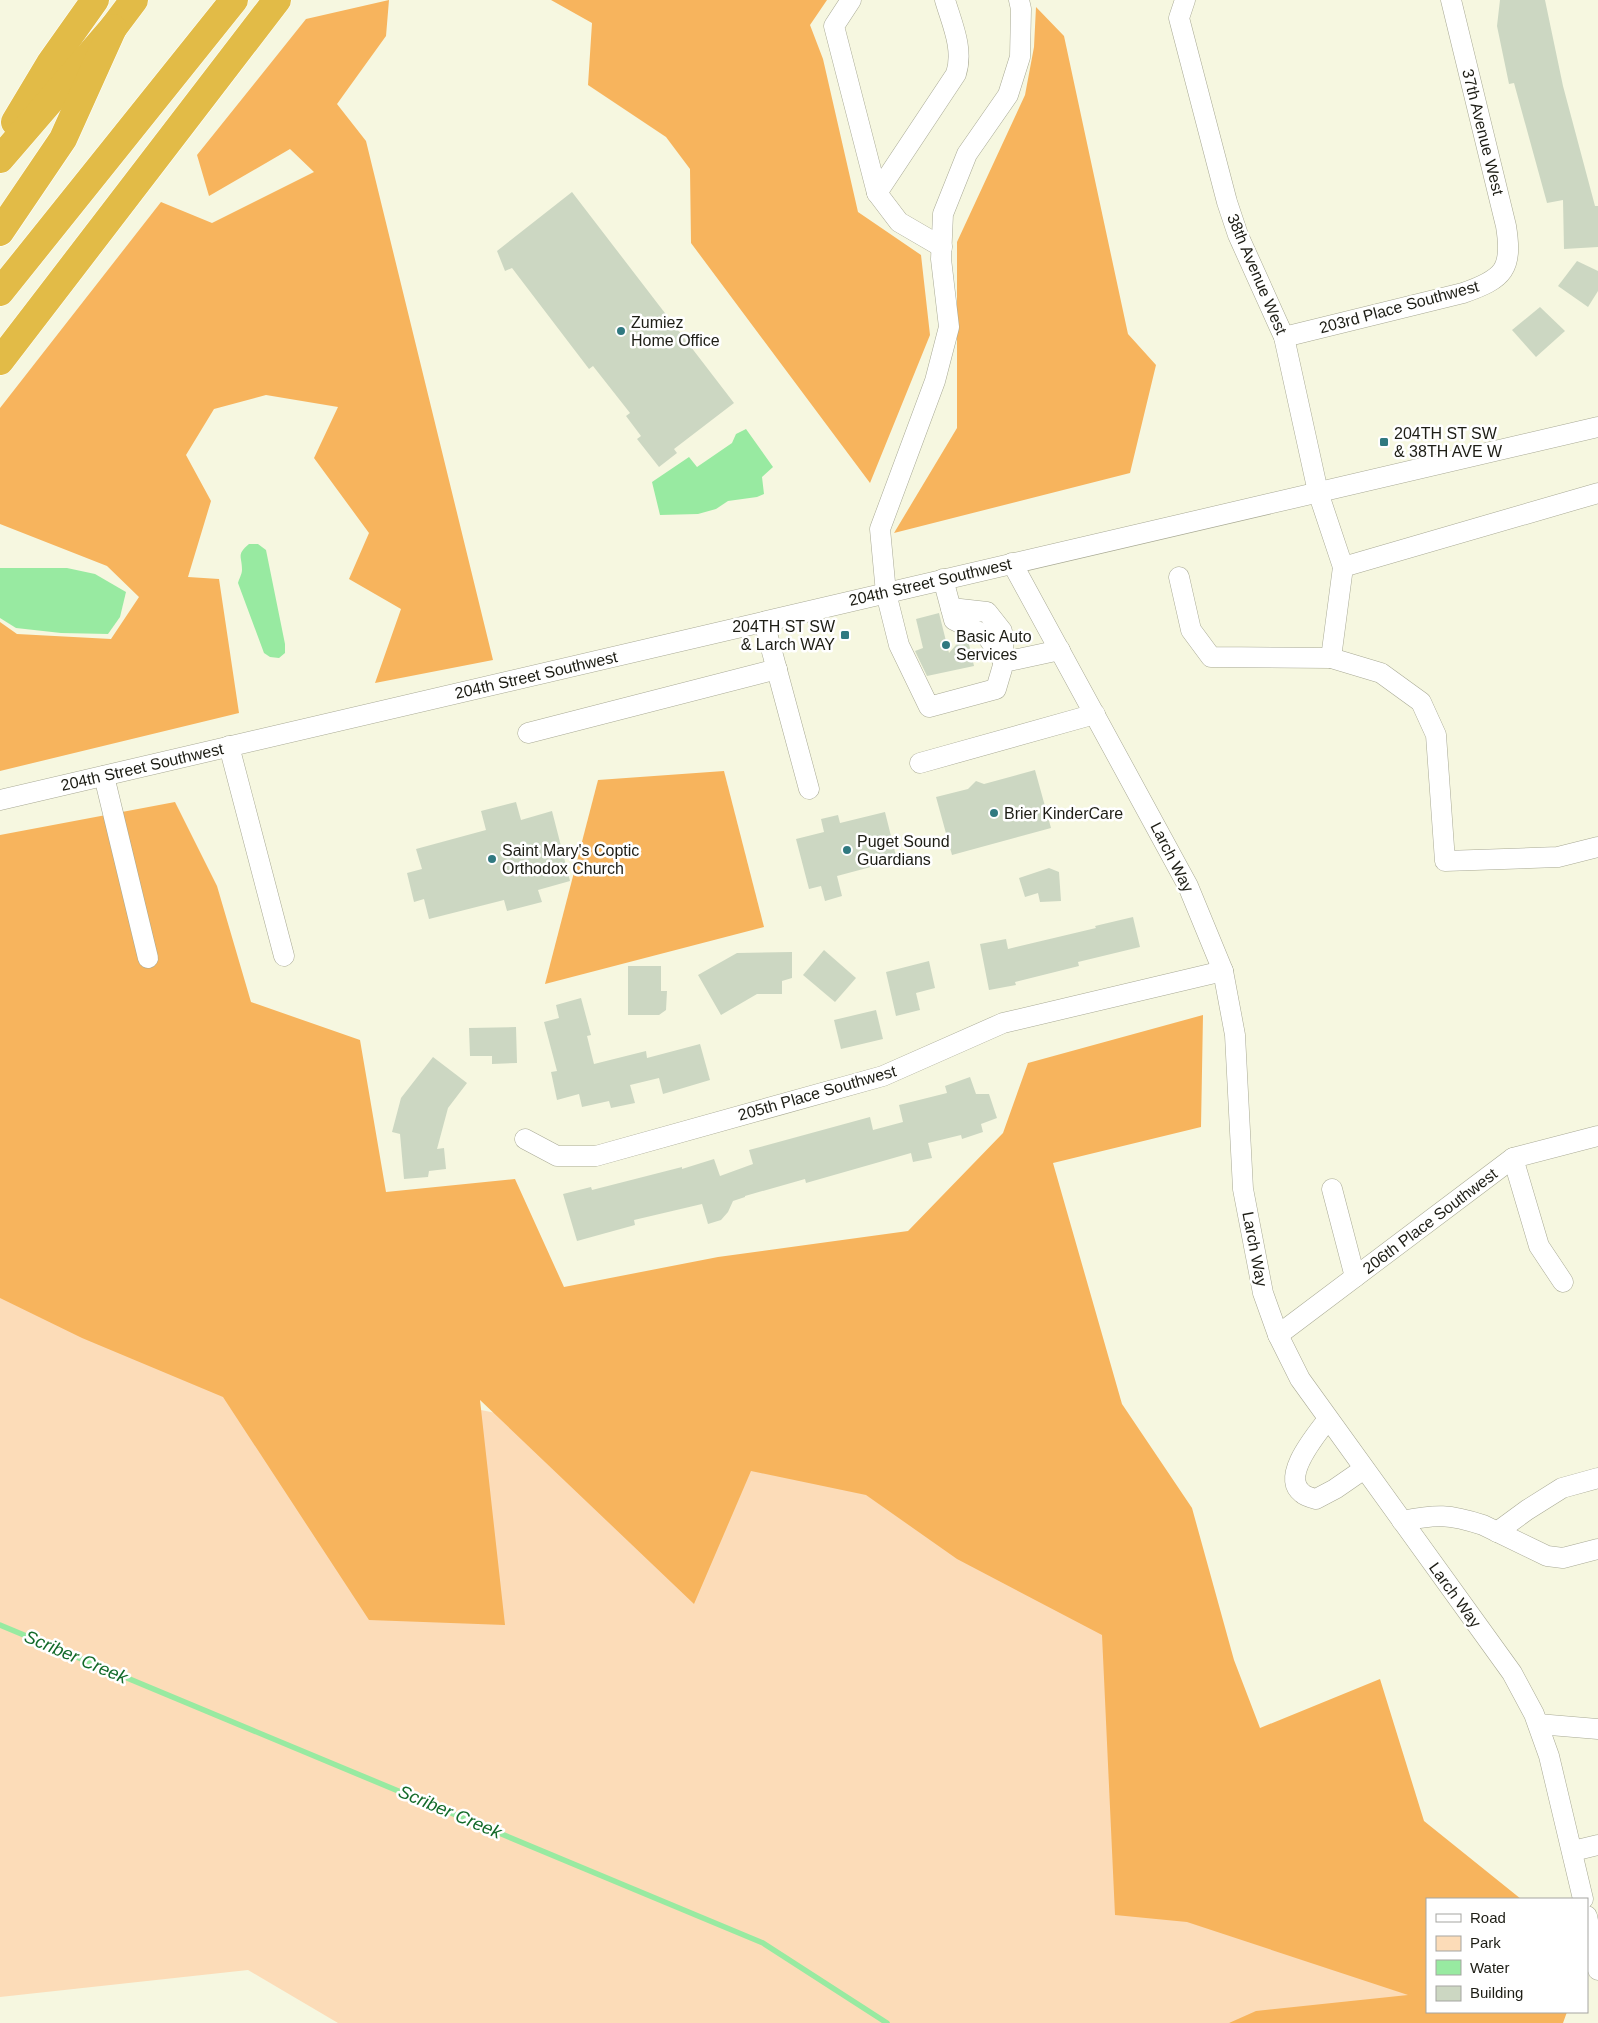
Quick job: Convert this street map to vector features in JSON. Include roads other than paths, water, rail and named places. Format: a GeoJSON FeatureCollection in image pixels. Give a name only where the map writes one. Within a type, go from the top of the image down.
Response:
{"type":"FeatureCollection","features":[{"type":"Feature","properties":{"kind":"highway"},"geometry":{"type":"LineString","coordinates":[[0,148],[51,62],[95,0]]}},
{"type":"Feature","properties":{"kind":"highway"},"geometry":{"type":"LineString","coordinates":[[0,159],[113,28],[134,0]]}},
{"type":"Feature","properties":{"kind":"highway"},"geometry":{"type":"LineString","coordinates":[[0,292],[234,0]]}},
{"type":"Feature","properties":{"kind":"highway"},"geometry":{"type":"LineString","coordinates":[[0,362],[277,0]]}},
{"type":"Feature","properties":{"kind":"highway"},"geometry":{"type":"LineString","coordinates":[[0,232],[63,139],[113,28]]}},
{"type":"Feature","properties":{"kind":"street"},"geometry":{"type":"LineString","coordinates":[[851,0],[834,26],[877,193],[899,222],[942,247]]}},
{"type":"Feature","properties":{"kind":"street"},"geometry":{"type":"LineString","coordinates":[[877,193],[956,74],[960,62],[960,51],[944,0]]}},
{"type":"Feature","properties":{"kind":"street"},"geometry":{"type":"LineString","coordinates":[[943,580],[952,614],[987,636],[1004,662],[996,689],[929,706],[899,645],[886,593],[880,529],[935,381],[949,327],[941,259],[943,214],[967,154],[1008,95],[1020,56],[1021,10],[1018,0]]}},
{"type":"Feature","properties":{"kind":"street","name":"38th Avenue West"},"geometry":{"type":"LineString","coordinates":[[1185,0],[1179,18],[1227,202],[1238,235],[1284,337],[1318,492],[1343,567]]}},
{"type":"Feature","properties":{"kind":"street","name":"37th Avenue West"},"geometry":{"type":"LineString","coordinates":[[1450,0],[1506,226],[1509,246],[1506,266]]}},
{"type":"Feature","properties":{"kind":"street","name":"203rd Place Southwest"},"geometry":{"type":"LineString","coordinates":[[1284,337],[1482,286],[1496,278],[1506,266]]}},
{"type":"Feature","properties":{"kind":"street","name":"204th Street Southwest"},"geometry":{"type":"LineString","coordinates":[[0,800],[1598,427]]}},
{"type":"Feature","properties":{"kind":"street"},"geometry":{"type":"LineString","coordinates":[[1331,658],[1343,567],[1598,492]]}},
{"type":"Feature","properties":{"kind":"street","name":"Larch Way"},"geometry":{"type":"LineString","coordinates":[[1012,563],[1188,886],[1223,971],[1234,1035],[1243,1189],[1263,1293],[1278,1335],[1300,1380],[1512,1673],[1534,1714],[1549,1756],[1583,1898]]}},
{"type":"Feature","properties":{"kind":"street"},"geometry":{"type":"LineString","coordinates":[[1180,577],[1191,630],[1211,657],[1331,658],[1381,673],[1421,702],[1436,735],[1445,861],[1558,857],[1598,847]]}},
{"type":"Feature","properties":{"kind":"street"},"geometry":{"type":"LineString","coordinates":[[764,622],[809,789]]}},
{"type":"Feature","properties":{"kind":"street"},"geometry":{"type":"LineString","coordinates":[[1004,662],[1060,650]]}},
{"type":"Feature","properties":{"kind":"street"},"geometry":{"type":"LineString","coordinates":[[528,733],[776,669]]}},
{"type":"Feature","properties":{"kind":"street"},"geometry":{"type":"LineString","coordinates":[[920,763],[1095,714]]}},
{"type":"Feature","properties":{"kind":"street"},"geometry":{"type":"LineString","coordinates":[[229,746],[284,956]]}},
{"type":"Feature","properties":{"kind":"street"},"geometry":{"type":"LineString","coordinates":[[104,776],[148,958]]}},
{"type":"Feature","properties":{"kind":"street","name":"205th Place Southwest"},"geometry":{"type":"LineString","coordinates":[[525,1139],[557,1156],[596,1156],[883,1076],[1003,1024],[1223,971]]}},
{"type":"Feature","properties":{"kind":"street","name":"206th Place Southwest"},"geometry":{"type":"LineString","coordinates":[[1278,1335],[1513,1158],[1598,1136]]}},
{"type":"Feature","properties":{"kind":"street"},"geometry":{"type":"LineString","coordinates":[[1513,1158],[1539,1246],[1563,1282]]}},
{"type":"Feature","properties":{"kind":"street"},"geometry":{"type":"LineString","coordinates":[[1332,1189],[1355,1277]]}},
{"type":"Feature","properties":{"kind":"street"},"geometry":{"type":"LineString","coordinates":[[1328,1419],[1301,1455],[1296,1471],[1296,1486],[1302,1494],[1316,1499],[1335,1489],[1364,1469]]}},
{"type":"Feature","properties":{"kind":"street"},"geometry":{"type":"LineString","coordinates":[[1497,1532],[1562,1488],[1598,1478]]}},
{"type":"Feature","properties":{"kind":"street"},"geometry":{"type":"LineString","coordinates":[[1402,1521],[1446,1515],[1484,1525],[1547,1556],[1563,1558],[1598,1549]]}},
{"type":"Feature","properties":{"kind":"street"},"geometry":{"type":"LineString","coordinates":[[1538,1724],[1598,1729]]}},
{"type":"Feature","properties":{"kind":"street"},"geometry":{"type":"LineString","coordinates":[[1573,1852],[1598,1845]]}},
{"type":"Feature","properties":{"kind":"street"},"geometry":{"type":"LineString","coordinates":[[1588,1921],[1598,1970]]}},
{"type":"Feature","properties":{"kind":"water"},"geometry":{"type":"Polygon","coordinates":[[[746,429],[773,467],[762,477],[764,494],[757,497],[728,501],[716,509],[698,514],[660,515],[652,482],[689,457],[697,467],[732,443],[736,434],[746,429]]]}},
{"type":"Feature","properties":{"kind":"water"},"geometry":{"type":"Polygon","coordinates":[[[249,544],[258,544],[266,550],[285,644],[285,653],[279,658],[270,657],[264,653],[238,583],[242,572],[241,553],[249,544]]]}},
{"type":"Feature","properties":{"kind":"water"},"geometry":{"type":"Polygon","coordinates":[[[0,568],[67,568],[95,574],[126,592],[120,617],[108,634],[61,633],[16,628],[0,618],[0,568]]]}},
{"type":"Feature","properties":{"kind":"waterway","name":"Scriber Creek"},"geometry":{"type":"LineString","coordinates":[[0,1625],[763,1943],[887,2023]]}},
{"type":"Feature","properties":{"kind":"place","name":"Zumiez Home Office"},"geometry":{"type":"Point","coordinates":[621,331]}},
{"type":"Feature","properties":{"kind":"place","name":"204TH ST SW & 38TH AVE W"},"geometry":{"type":"Point","coordinates":[1384,442]}},
{"type":"Feature","properties":{"kind":"place","name":"204TH ST SW & Larch WAY"},"geometry":{"type":"Point","coordinates":[845,635]}},
{"type":"Feature","properties":{"kind":"place","name":"Basic Auto Services"},"geometry":{"type":"Point","coordinates":[946,645]}},
{"type":"Feature","properties":{"kind":"place","name":"Brier KinderCare"},"geometry":{"type":"Point","coordinates":[994,813]}},
{"type":"Feature","properties":{"kind":"place","name":"Puget Sound Guardians"},"geometry":{"type":"Point","coordinates":[847,850]}},
{"type":"Feature","properties":{"kind":"place","name":"Saint Mary's Coptic Orthodox Church"},"geometry":{"type":"Point","coordinates":[492,859]}}]}
